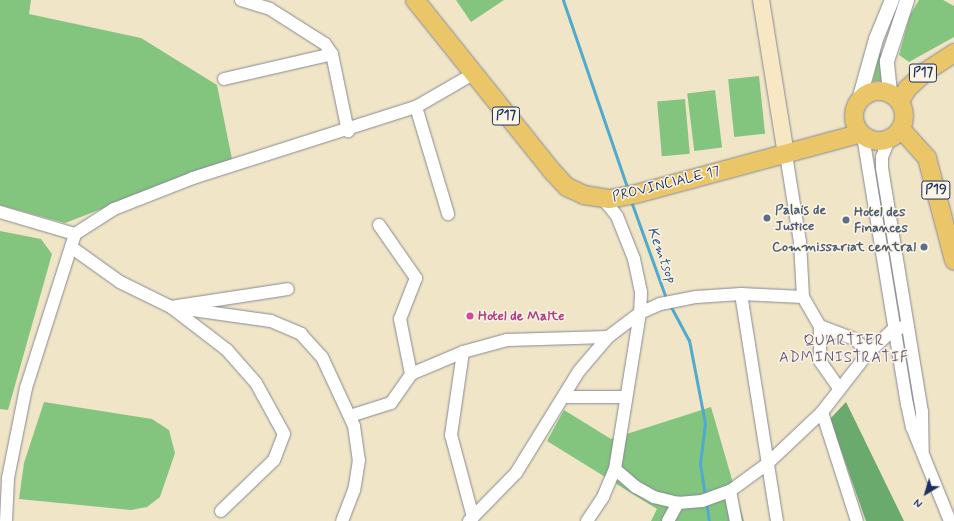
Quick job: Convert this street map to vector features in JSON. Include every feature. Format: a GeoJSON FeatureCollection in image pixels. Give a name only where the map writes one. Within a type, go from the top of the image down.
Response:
{"type":"FeatureCollection","features":[{"type":"Feature","properties":{"kind":"main road","name":"PROVINCIALE 17"},"geometry":{"type":"LineString","coordinates":[[415,0],[473,74],[567,187],[620,197],[861,135]]}},
{"type":"Feature","properties":{"kind":"main road"},"geometry":{"type":"LineString","coordinates":[[761,0],[786,155]]}},
{"type":"Feature","properties":{"kind":"main road","name":"P17"},"geometry":{"type":"LineString","coordinates":[[895,97],[907,89],[925,72],[954,54]]}},
{"type":"Feature","properties":{"kind":"main road"},"geometry":{"type":"LineString","coordinates":[[873,91],[895,97],[905,115],[895,134],[876,141],[861,135],[854,115],[859,100],[873,91]]}},
{"type":"Feature","properties":{"kind":"main road","name":"P19"},"geometry":{"type":"LineString","coordinates":[[895,134],[927,158],[954,260]]}},
{"type":"Feature","properties":{"kind":"street"},"geometry":{"type":"LineString","coordinates":[[241,0],[270,9],[325,44],[332,54],[348,131]]}},
{"type":"Feature","properties":{"kind":"street"},"geometry":{"type":"LineString","coordinates":[[859,100],[876,39],[892,0]]}},
{"type":"Feature","properties":{"kind":"street"},"geometry":{"type":"LineString","coordinates":[[895,97],[887,61],[907,0]]}},
{"type":"Feature","properties":{"kind":"street"},"geometry":{"type":"LineString","coordinates":[[224,80],[332,54]]}},
{"type":"Feature","properties":{"kind":"street"},"geometry":{"type":"LineString","coordinates":[[6,521],[8,478],[26,388],[75,234],[114,209],[186,181],[348,131],[416,107],[473,74]]}},
{"type":"Feature","properties":{"kind":"street"},"geometry":{"type":"LineString","coordinates":[[416,107],[448,214]]}},
{"type":"Feature","properties":{"kind":"street"},"geometry":{"type":"LineString","coordinates":[[895,134],[884,148],[882,168],[906,326],[922,411],[922,453]]}},
{"type":"Feature","properties":{"kind":"street"},"geometry":{"type":"LineString","coordinates":[[861,135],[892,331],[912,427],[950,521]]}},
{"type":"Feature","properties":{"kind":"street"},"geometry":{"type":"LineString","coordinates":[[786,155],[800,242],[803,297],[820,326],[820,361],[838,387]]}},
{"type":"Feature","properties":{"kind":"street"},"geometry":{"type":"LineString","coordinates":[[587,521],[603,497],[615,469],[640,314],[641,292],[634,260],[617,216],[620,197]]}},
{"type":"Feature","properties":{"kind":"street"},"geometry":{"type":"LineString","coordinates":[[0,212],[75,234]]}},
{"type":"Feature","properties":{"kind":"street"},"geometry":{"type":"LineString","coordinates":[[379,225],[416,278],[400,319],[411,374]]}},
{"type":"Feature","properties":{"kind":"street"},"geometry":{"type":"LineString","coordinates":[[71,248],[120,282],[171,307],[227,350],[256,383],[284,434],[274,460],[222,511]]}},
{"type":"Feature","properties":{"kind":"street"},"geometry":{"type":"LineString","coordinates":[[171,307],[288,289]]}},
{"type":"Feature","properties":{"kind":"street"},"geometry":{"type":"LineString","coordinates":[[471,519],[510,481],[564,397],[579,370],[608,337],[640,314],[660,304],[741,294],[803,297]]}},
{"type":"Feature","properties":{"kind":"street"},"geometry":{"type":"LineString","coordinates":[[741,294],[777,521]]}},
{"type":"Feature","properties":{"kind":"street"},"geometry":{"type":"LineString","coordinates":[[171,307],[271,322],[301,334],[322,357],[350,416],[359,460],[354,490],[342,521]]}},
{"type":"Feature","properties":{"kind":"street"},"geometry":{"type":"LineString","coordinates":[[820,326],[856,340],[868,353]]}},
{"type":"Feature","properties":{"kind":"street"},"geometry":{"type":"LineString","coordinates":[[615,469],[636,487],[654,497],[678,503],[702,500],[730,492],[767,464],[822,412],[838,387],[868,353],[892,331],[906,326]]}},
{"type":"Feature","properties":{"kind":"street"},"geometry":{"type":"LineString","coordinates":[[350,416],[391,403],[411,374],[463,352],[507,340],[608,337]]}},
{"type":"Feature","properties":{"kind":"street"},"geometry":{"type":"LineString","coordinates":[[463,352],[451,435],[471,519]]}},
{"type":"Feature","properties":{"kind":"street"},"geometry":{"type":"LineString","coordinates":[[564,397],[626,397]]}},
{"type":"Feature","properties":{"kind":"street"},"geometry":{"type":"LineString","coordinates":[[822,412],[857,521]]}},
{"type":"Feature","properties":{"kind":"street"},"geometry":{"type":"LineString","coordinates":[[730,492],[736,521]]}},
{"type":"Feature","properties":{"kind":"street"},"geometry":{"type":"LineString","coordinates":[[668,521],[678,503]]}},
{"type":"Feature","properties":{"kind":"green space"},"geometry":{"type":"Polygon","coordinates":[[[0,0],[31,0],[29,14],[141,38],[217,85],[232,159],[65,223],[0,205],[0,0]]]}},
{"type":"Feature","properties":{"kind":"green space"},"geometry":{"type":"Polygon","coordinates":[[[456,0],[504,0],[471,22],[456,0]]]}},
{"type":"Feature","properties":{"kind":"green space"},"geometry":{"type":"Polygon","coordinates":[[[919,0],[943,0],[954,6],[954,37],[909,62],[899,55],[910,15],[919,0]]]}},
{"type":"Feature","properties":{"kind":"green space"},"geometry":{"type":"Polygon","coordinates":[[[881,50],[882,81],[873,81],[876,65],[881,50]]]}},
{"type":"Feature","properties":{"kind":"green space"},"geometry":{"type":"Polygon","coordinates":[[[759,76],[765,134],[734,137],[728,79],[759,76]]]}},
{"type":"Feature","properties":{"kind":"green space"},"geometry":{"type":"Polygon","coordinates":[[[715,90],[722,148],[694,151],[687,93],[715,90]]]}},
{"type":"Feature","properties":{"kind":"green space"},"geometry":{"type":"Polygon","coordinates":[[[685,99],[690,154],[662,156],[657,101],[685,99]]]}},
{"type":"Feature","properties":{"kind":"green space"},"geometry":{"type":"Polygon","coordinates":[[[0,231],[41,239],[52,254],[8,410],[0,409],[0,231]]]}},
{"type":"Feature","properties":{"kind":"green space"},"geometry":{"type":"Polygon","coordinates":[[[44,402],[152,419],[169,430],[175,453],[160,497],[147,507],[131,510],[19,499],[24,463],[44,402]]]}},
{"type":"Feature","properties":{"kind":"green space"},"geometry":{"type":"Polygon","coordinates":[[[846,402],[904,521],[866,521],[830,419],[846,402]]]}},
{"type":"Feature","properties":{"kind":"green space"},"geometry":{"type":"Polygon","coordinates":[[[711,407],[744,521],[651,521],[657,509],[547,441],[564,410],[611,439],[711,407]]]}},
{"type":"Feature","properties":{"kind":"waterway","name":"Kemtsop"},"geometry":{"type":"LineString","coordinates":[[563,0],[628,190]]}},
{"type":"Feature","properties":{"kind":"waterway","name":"Kemtsop"},"geometry":{"type":"LineString","coordinates":[[631,201],[667,301]]}},
{"type":"Feature","properties":{"kind":"waterway","name":"Kemtsop"},"geometry":{"type":"LineString","coordinates":[[670,305],[689,340],[705,423],[700,464],[705,497]]}},
{"type":"Feature","properties":{"kind":"waterway","name":"Kemtsop"},"geometry":{"type":"LineString","coordinates":[[706,502],[709,521]]}},
{"type":"Feature","properties":{"kind":"place","name":"Palais de Justice"},"geometry":{"type":"Point","coordinates":[767,218]}},
{"type":"Feature","properties":{"kind":"place","name":"Hotel des Finances"},"geometry":{"type":"Point","coordinates":[846,220]}},
{"type":"Feature","properties":{"kind":"place","name":"Commissariat central"},"geometry":{"type":"Point","coordinates":[924,247]}},
{"type":"Feature","properties":{"kind":"place","name":"Hotel de Malte"},"geometry":{"type":"Point","coordinates":[470,316]}},
{"type":"Feature","properties":{"kind":"district","name":"QUARTIER ADMINISTRATIF"},"geometry":{"type":"Point","coordinates":[844,350]}}]}
